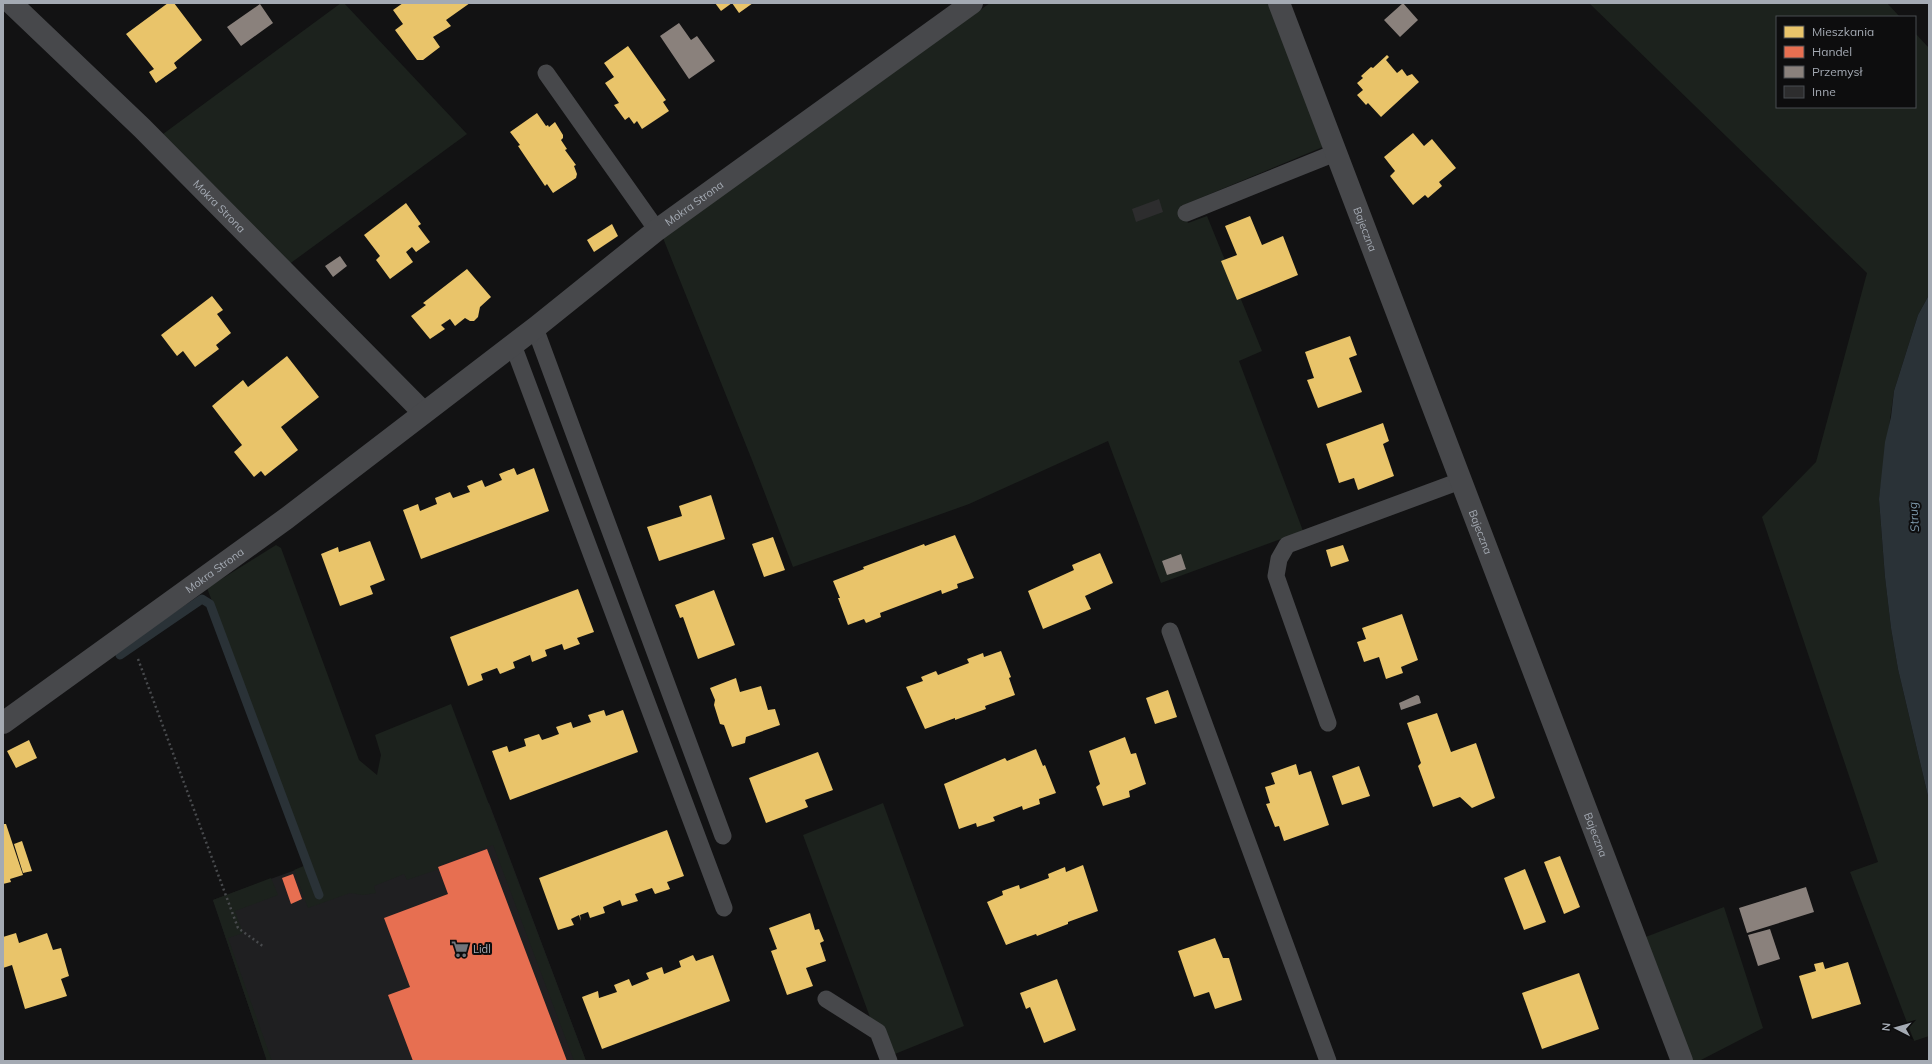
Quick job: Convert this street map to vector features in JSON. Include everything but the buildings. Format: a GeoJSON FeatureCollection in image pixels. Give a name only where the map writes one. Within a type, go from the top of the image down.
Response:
{"type":"FeatureCollection","features":[{"type":"Feature","properties":{"kind":"street","name":"Mokra Strona"},"geometry":{"type":"LineString","coordinates":[[12,3],[142,128],[423,412]]}},
{"type":"Feature","properties":{"kind":"street","name":"Mokra Strona"},"geometry":{"type":"LineString","coordinates":[[3,723],[287,518],[423,412],[513,345],[657,230],[972,3]]}},
{"type":"Feature","properties":{"kind":"street","name":"Bajeczna"},"geometry":{"type":"LineString","coordinates":[[1279,3],[1682,1061]]}},
{"type":"Feature","properties":{"kind":"lane"},"geometry":{"type":"LineString","coordinates":[[546,73],[657,230]]}},
{"type":"Feature","properties":{"kind":"lane"},"geometry":{"type":"LineString","coordinates":[[1186,213],[1335,153]]}},
{"type":"Feature","properties":{"kind":"lane"},"geometry":{"type":"LineString","coordinates":[[534,328],[723,836]]}},
{"type":"Feature","properties":{"kind":"lane"},"geometry":{"type":"LineString","coordinates":[[513,345],[724,908]]}},
{"type":"Feature","properties":{"kind":"lane"},"geometry":{"type":"LineString","coordinates":[[1328,723],[1276,576],[1280,559],[1287,545],[1460,481]]}},
{"type":"Feature","properties":{"kind":"lane"},"geometry":{"type":"LineString","coordinates":[[1170,631],[1328,1061]]}},
{"type":"Feature","properties":{"kind":"lane"},"geometry":{"type":"LineString","coordinates":[[826,999],[878,1032],[889,1061]]}},
{"type":"Feature","properties":{"kind":"path"},"geometry":{"type":"LineString","coordinates":[[129,633],[238,928],[264,947]]}},
{"type":"Feature","properties":{"kind":"shaded area"},"geometry":{"type":"Polygon","coordinates":[[[341,3],[344,3],[467,134],[288,265],[159,137],[341,3]]]}},
{"type":"Feature","properties":{"kind":"shaded area"},"geometry":{"type":"Polygon","coordinates":[[[990,3],[1268,3],[1323,147],[1181,206],[1188,223],[1207,216],[1262,351],[1239,361],[1303,531],[1161,583],[1108,441],[969,504],[793,567],[663,238],[990,3]]]}},
{"type":"Feature","properties":{"kind":"shaded area"},"geometry":{"type":"Polygon","coordinates":[[[1589,3],[1887,3],[1899,16],[1776,16],[1776,108],[1916,108],[1916,34],[1929,48],[1929,295],[1918,315],[1894,391],[1879,499],[1885,577],[1891,628],[1898,669],[1929,800],[1929,1036],[1914,1041],[1850,872],[1878,862],[1762,517],[1816,462],[1867,273],[1589,3]]]}},
{"type":"Feature","properties":{"kind":"shaded area"},"geometry":{"type":"Polygon","coordinates":[[[276,545],[281,548],[359,760],[377,775],[381,755],[375,735],[451,704],[586,1061],[574,1061],[493,845],[438,866],[439,869],[407,880],[404,874],[374,886],[376,893],[363,895],[350,893],[308,908],[294,870],[311,863],[207,588],[276,545]]]}},
{"type":"Feature","properties":{"kind":"shaded area"},"geometry":{"type":"Polygon","coordinates":[[[489,803],[586,1061],[267,1061],[213,900],[489,803]]]}},
{"type":"Feature","properties":{"kind":"shaded area"},"geometry":{"type":"Polygon","coordinates":[[[883,803],[964,1026],[885,1058],[803,835],[883,803]]]}},
{"type":"Feature","properties":{"kind":"shaded area"},"geometry":{"type":"Polygon","coordinates":[[[271,878],[278,895],[235,911],[243,933],[228,938],[272,1061],[267,1061],[213,900],[271,878]]]}},
{"type":"Feature","properties":{"kind":"shaded area"},"geometry":{"type":"Polygon","coordinates":[[[1724,907],[1763,1028],[1699,1061],[1691,1061],[1643,938],[1724,907]]]}},
{"type":"Feature","properties":{"kind":"water","name":"Strug"},"geometry":{"type":"Polygon","coordinates":[[[1929,295],[1929,800],[1898,669],[1891,628],[1885,577],[1879,499],[1885,442],[1891,417],[1894,391],[1918,315],[1929,295]]]}},
{"type":"Feature","properties":{"kind":"waterway"},"geometry":{"type":"LineString","coordinates":[[120,655],[202,599],[210,604],[319,895]]}},
{"type":"Feature","properties":{"kind":"place","name":"Lidl"},"geometry":{"type":"Point","coordinates":[460,949]}}]}
